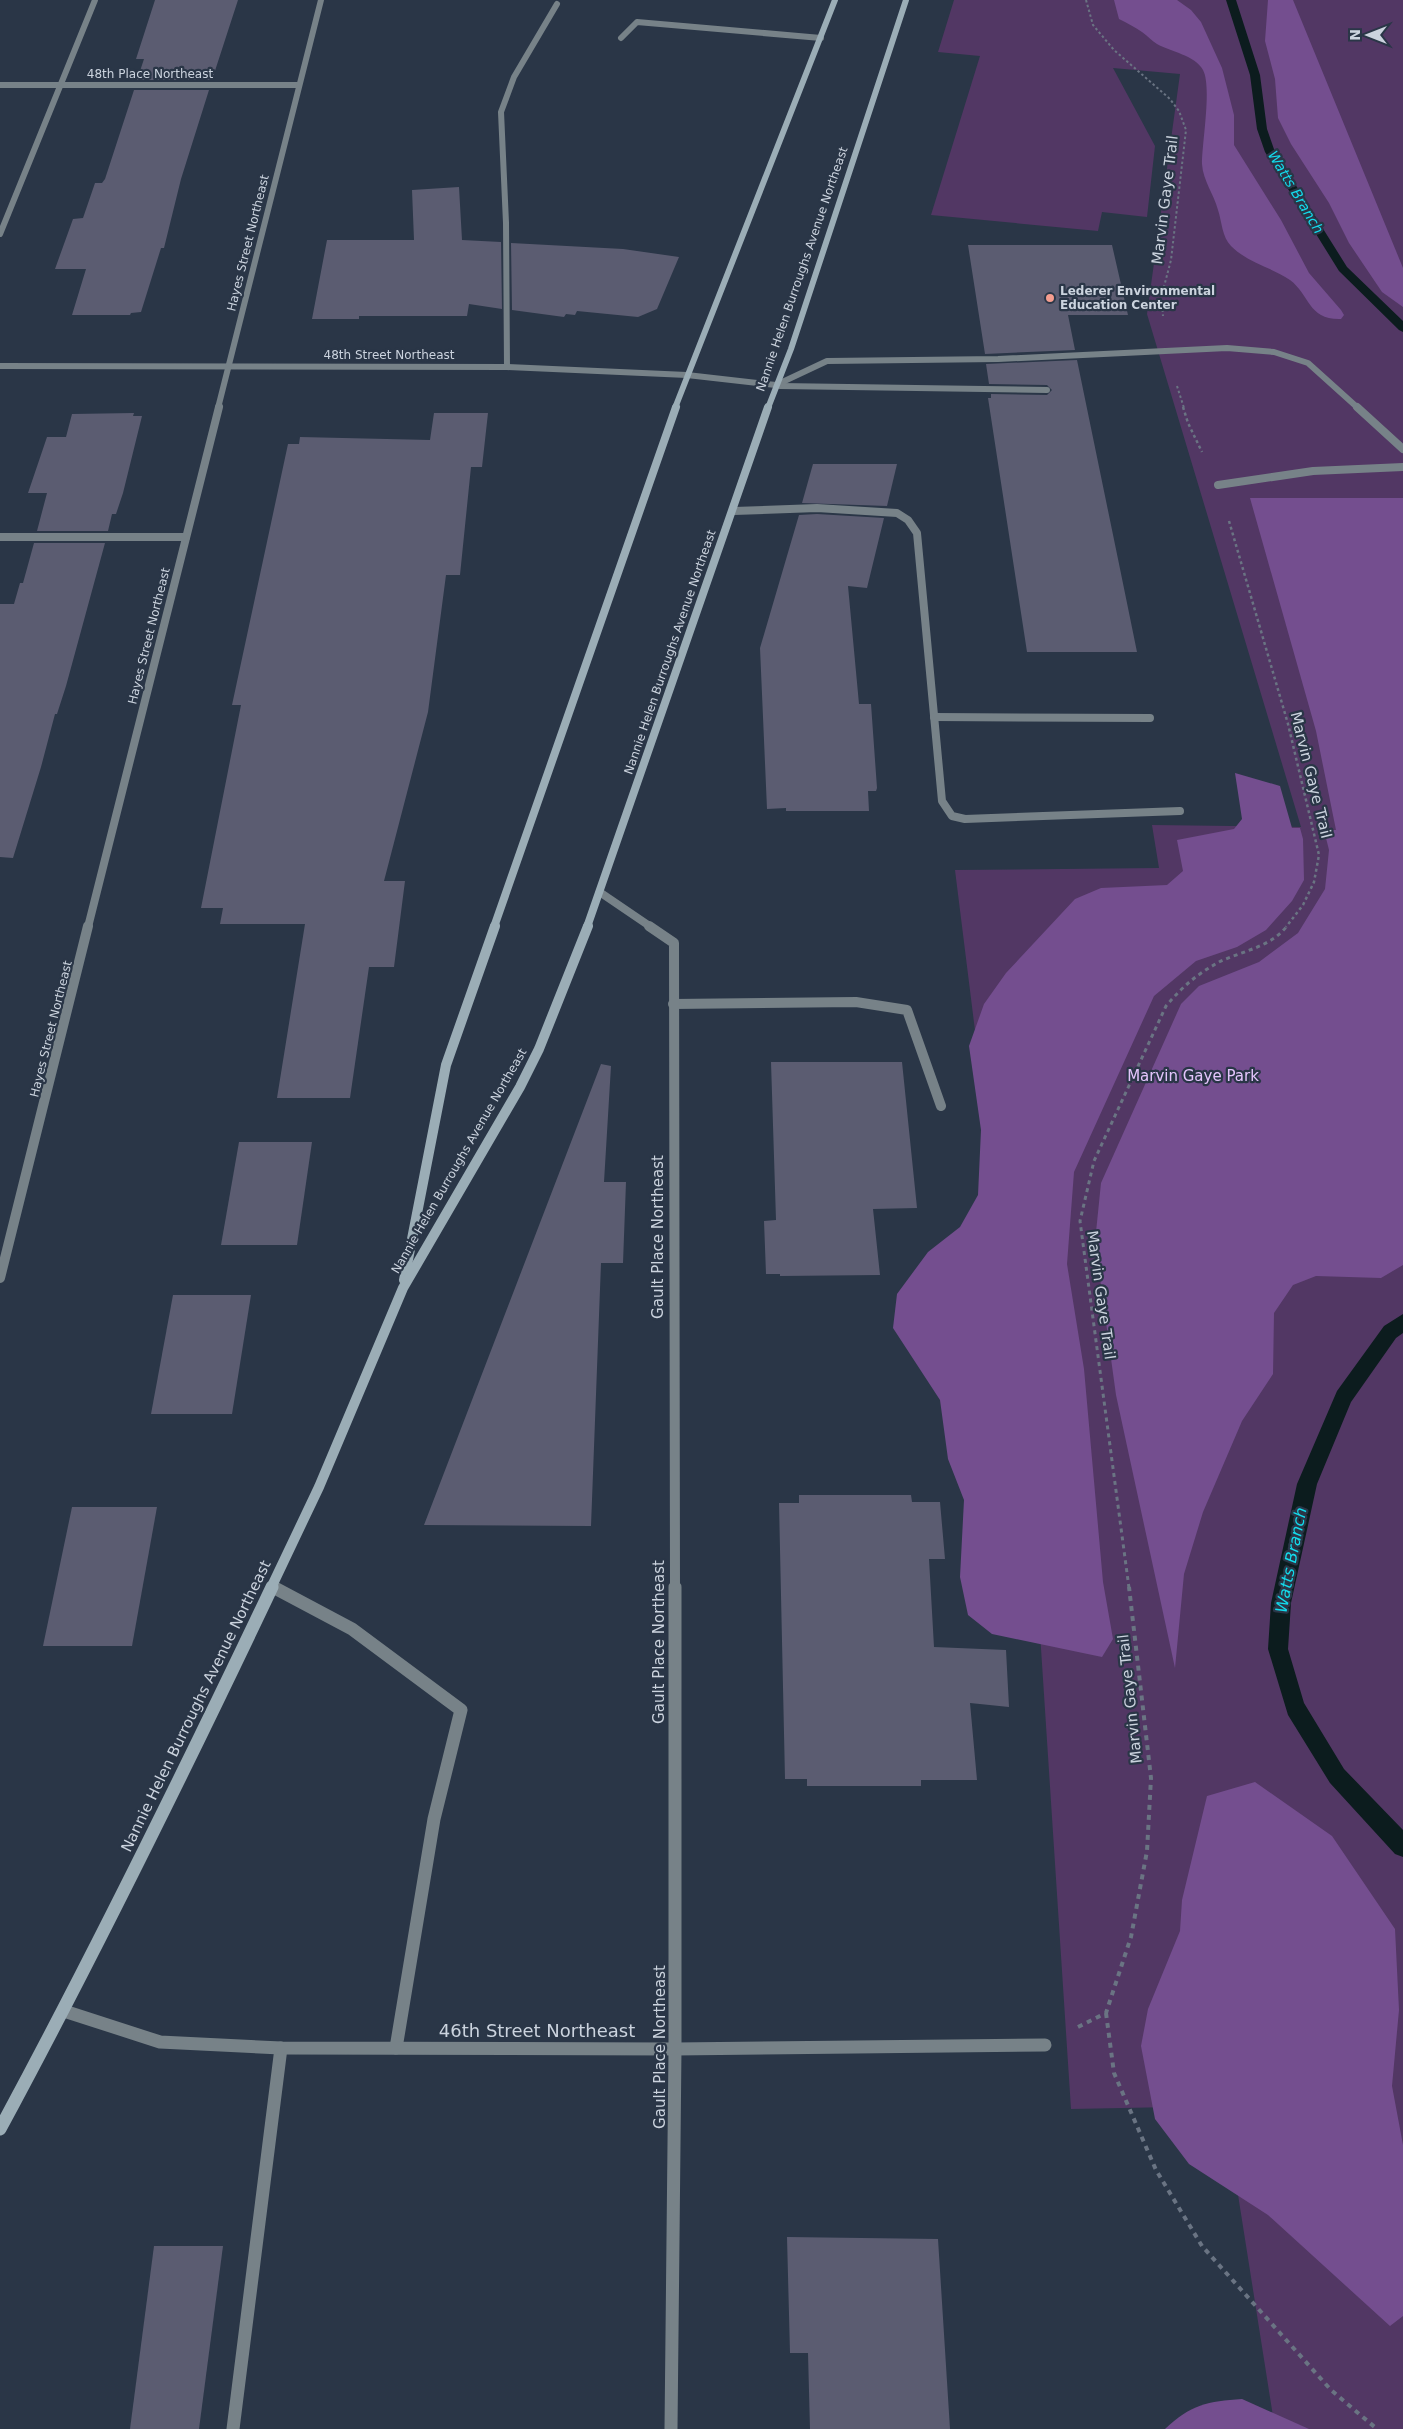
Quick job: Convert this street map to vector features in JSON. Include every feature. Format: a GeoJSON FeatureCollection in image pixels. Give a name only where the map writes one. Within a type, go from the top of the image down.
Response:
{"type":"FeatureCollection","features":[{"type":"Feature","properties":{"kind":"main road","name":"Nannie Helen Burroughs Avenue Northeast"},"geometry":{"type":"LineString","coordinates":[[403,1288],[446,1065],[687,375],[835,0]]}},
{"type":"Feature","properties":{"kind":"main road","name":"Nannie Helen Burroughs Avenue Northeast"},"geometry":{"type":"LineString","coordinates":[[0,2129],[64,2011],[185,1770],[319,1487],[403,1288],[520,1087],[539,1049],[601,893],[776,386],[794,340],[906,0]]}},
{"type":"Feature","properties":{"kind":"street"},"geometry":{"type":"LineString","coordinates":[[0,234],[95,0]]}},
{"type":"Feature","properties":{"kind":"street","name":"Hayes Street Northeast"},"geometry":{"type":"LineString","coordinates":[[0,1278],[321,0]]}},
{"type":"Feature","properties":{"kind":"street"},"geometry":{"type":"LineString","coordinates":[[507,367],[506,223],[501,112],[514,77],[557,4]]}},
{"type":"Feature","properties":{"kind":"street"},"geometry":{"type":"LineString","coordinates":[[621,38],[637,22],[821,38]]}},
{"type":"Feature","properties":{"kind":"street","name":"48th Place Northeast"},"geometry":{"type":"LineString","coordinates":[[0,85],[299,85]]}},
{"type":"Feature","properties":{"kind":"street"},"geometry":{"type":"LineString","coordinates":[[0,206],[11,206]]}},
{"type":"Feature","properties":{"kind":"street"},"geometry":{"type":"LineString","coordinates":[[776,386],[827,362],[998,359],[1166,349],[1227,348],[1274,352],[1308,363],[1403,449]]}},
{"type":"Feature","properties":{"kind":"street","name":"48th Street Northeast"},"geometry":{"type":"LineString","coordinates":[[0,366],[507,367],[687,375],[776,386],[1047,390]]}},
{"type":"Feature","properties":{"kind":"street"},"geometry":{"type":"LineString","coordinates":[[1218,486],[1314,471],[1403,468]]}},
{"type":"Feature","properties":{"kind":"street"},"geometry":{"type":"LineString","coordinates":[[734,511],[817,508],[898,513],[908,520],[917,533],[942,801],[952,816],[965,819],[1180,811]]}},
{"type":"Feature","properties":{"kind":"street"},"geometry":{"type":"LineString","coordinates":[[0,537],[186,537]]}},
{"type":"Feature","properties":{"kind":"street"},"geometry":{"type":"LineString","coordinates":[[934,717],[1150,718]]}},
{"type":"Feature","properties":{"kind":"street","name":"Gault Place Northeast"},"geometry":{"type":"LineString","coordinates":[[601,893],[674,943],[675,2049],[671,2429]]}},
{"type":"Feature","properties":{"kind":"street"},"geometry":{"type":"LineString","coordinates":[[673,1004],[856,1002],[907,1010],[941,1106]]}},
{"type":"Feature","properties":{"kind":"street"},"geometry":{"type":"LineString","coordinates":[[271,1586],[352,1629],[460,1710],[434,1819],[396,2048]]}},
{"type":"Feature","properties":{"kind":"street","name":"46th Street Northeast"},"geometry":{"type":"LineString","coordinates":[[64,2011],[160,2042],[281,2048],[675,2049],[1044,2045]]}},
{"type":"Feature","properties":{"kind":"street"},"geometry":{"type":"LineString","coordinates":[[233,2429],[281,2048]]}},
{"type":"Feature","properties":{"kind":"path","name":"Marvin Gaye Trail"},"geometry":{"type":"LineString","coordinates":[[1086,0],[1093,25],[1114,50],[1170,99],[1179,111],[1186,130],[1171,260],[1161,298],[1166,349],[1188,423],[1218,486],[1288,724],[1319,855],[1314,882],[1303,905],[1284,930],[1265,944],[1220,962],[1184,984],[1166,1006],[1094,1161],[1080,1221],[1128,1583],[1150,1778],[1147,1850],[1131,1937],[1106,2013]]}},
{"type":"Feature","properties":{"kind":"path"},"geometry":{"type":"LineString","coordinates":[[1044,2045],[1106,2013],[1114,2073],[1156,2170],[1202,2246],[1331,2390],[1377,2429]]}},
{"type":"Feature","properties":{"kind":"green space","name":"Marvin Gaye Park"},"geometry":{"type":"Polygon","coordinates":[[[954,0],[1403,0],[1403,2429],[1275,2429],[1224,2106],[1071,2109],[1029,1464],[955,870],[1159,868],[1152,825],[1301,827],[1147,314],[1180,74],[1113,68],[1155,146],[1147,217],[1102,212],[1098,231],[931,215],[980,56],[938,52],[954,0]]]}},
{"type":"Feature","properties":{"kind":"green space"},"geometry":{"type":"Polygon","coordinates":[[[1114,0],[1177,0],[1191,10],[1201,22],[1222,68],[1234,115],[1234,145],[1281,220],[1309,273],[1341,310],[1344,315],[1341,319],[1330,318],[1316,311],[1297,286],[1290,280],[1245,257],[1228,242],[1216,204],[1206,182],[1202,164],[1207,101],[1206,78],[1203,70],[1194,61],[1157,44],[1139,30],[1119,19],[1114,0]]]}},
{"type":"Feature","properties":{"kind":"green space"},"geometry":{"type":"Polygon","coordinates":[[[1268,0],[1293,0],[1403,268],[1403,307],[1382,292],[1349,243],[1329,203],[1291,144],[1278,118],[1275,79],[1265,41],[1268,0]]]}},
{"type":"Feature","properties":{"kind":"green space"},"geometry":{"type":"Polygon","coordinates":[[[1250,498],[1403,498],[1403,1265],[1381,1278],[1316,1276],[1293,1285],[1274,1313],[1273,1374],[1242,1421],[1203,1512],[1184,1574],[1175,1668],[1116,1395],[1095,1242],[1101,1183],[1181,1004],[1199,986],[1259,962],[1298,933],[1325,889],[1329,850],[1324,830],[1336,830],[1316,731],[1250,498]]]}},
{"type":"Feature","properties":{"kind":"green space"},"geometry":{"type":"Polygon","coordinates":[[[1235,773],[1280,786],[1292,828],[1300,828],[1303,839],[1304,880],[1292,901],[1266,930],[1237,947],[1196,961],[1154,996],[1074,1172],[1067,1264],[1084,1369],[1103,1582],[1113,1639],[1102,1657],[992,1634],[968,1615],[960,1577],[964,1500],[948,1459],[940,1400],[893,1328],[897,1294],[928,1252],[960,1227],[978,1195],[981,1130],[969,1046],[984,1004],[1006,973],[1075,899],[1101,888],[1167,885],[1183,871],[1177,840],[1234,829],[1242,819],[1235,773]]]}},
{"type":"Feature","properties":{"kind":"green space"},"geometry":{"type":"Polygon","coordinates":[[[1255,1782],[1332,1836],[1395,1929],[1399,2010],[1392,2086],[1403,2145],[1403,2316],[1390,2326],[1268,2215],[1189,2164],[1155,2119],[1141,2046],[1148,2009],[1180,1931],[1182,1900],[1207,1796],[1255,1782]]]}},
{"type":"Feature","properties":{"kind":"green space"},"geometry":{"type":"Polygon","coordinates":[[[1242,2399],[1309,2429],[1165,2429],[1191,2409],[1219,2401],[1242,2399]]]}},
{"type":"Feature","properties":{"kind":"building"},"geometry":{"type":"Polygon","coordinates":[[[155,0],[238,0],[212,80],[137,80],[144,59],[136,59],[155,0]]]}},
{"type":"Feature","properties":{"kind":"building"},"geometry":{"type":"Polygon","coordinates":[[[134,90],[209,90],[181,179],[164,248],[161,248],[141,312],[131,313],[130,315],[72,315],[86,269],[55,269],[73,219],[83,218],[95,183],[102,183],[105,179],[134,90]]]}},
{"type":"Feature","properties":{"kind":"building"},"geometry":{"type":"Polygon","coordinates":[[[459,187],[462,240],[501,242],[502,309],[469,304],[467,316],[359,316],[359,319],[312,319],[327,240],[414,240],[412,190],[459,187]]]}},
{"type":"Feature","properties":{"kind":"building"},"geometry":{"type":"Polygon","coordinates":[[[511,243],[623,249],[679,257],[657,309],[638,317],[577,311],[575,315],[566,314],[564,317],[512,310],[511,243]]]}},
{"type":"Feature","properties":{"kind":"building"},"geometry":{"type":"Polygon","coordinates":[[[968,245],[1112,245],[1128,315],[1068,315],[1075,350],[985,354],[968,245]]]}},
{"type":"Feature","properties":{"kind":"building"},"geometry":{"type":"Polygon","coordinates":[[[1077,360],[1137,652],[1027,652],[988,398],[991,398],[991,394],[1047,395],[1052,390],[1047,385],[989,384],[986,364],[1077,360]]]}},
{"type":"Feature","properties":{"kind":"building"},"geometry":{"type":"Polygon","coordinates":[[[134,413],[133,416],[142,416],[123,493],[116,514],[112,514],[108,531],[37,531],[47,493],[28,493],[47,437],[66,437],[72,414],[134,413]]]}},
{"type":"Feature","properties":{"kind":"building"},"geometry":{"type":"Polygon","coordinates":[[[434,413],[488,413],[482,467],[471,467],[460,575],[446,575],[428,712],[384,881],[405,881],[394,967],[369,967],[350,1098],[277,1098],[305,924],[220,924],[223,908],[201,908],[241,705],[232,705],[288,444],[299,444],[300,437],[430,440],[434,413]]]}},
{"type":"Feature","properties":{"kind":"building"},"geometry":{"type":"Polygon","coordinates":[[[813,464],[897,464],[887,506],[802,503],[813,464]]]}},
{"type":"Feature","properties":{"kind":"building"},"geometry":{"type":"Polygon","coordinates":[[[817,514],[884,518],[867,588],[848,586],[859,704],[871,704],[877,788],[876,791],[868,791],[869,811],[786,811],[786,808],[767,809],[760,648],[799,515],[817,514]]]}},
{"type":"Feature","properties":{"kind":"building"},"geometry":{"type":"Polygon","coordinates":[[[34,543],[105,543],[66,686],[57,714],[55,714],[13,858],[0,857],[0,604],[14,604],[20,583],[23,583],[34,543]]]}},
{"type":"Feature","properties":{"kind":"building"},"geometry":{"type":"Polygon","coordinates":[[[771,1062],[902,1062],[917,1208],[873,1209],[880,1275],[780,1276],[780,1274],[766,1274],[764,1221],[776,1220],[771,1062]]]}},
{"type":"Feature","properties":{"kind":"building"},"geometry":{"type":"Polygon","coordinates":[[[601,1064],[611,1066],[604,1182],[626,1182],[623,1263],[601,1263],[591,1526],[424,1525],[601,1064]]]}},
{"type":"Feature","properties":{"kind":"building"},"geometry":{"type":"Polygon","coordinates":[[[239,1142],[312,1142],[297,1245],[221,1245],[239,1142]]]}},
{"type":"Feature","properties":{"kind":"building"},"geometry":{"type":"Polygon","coordinates":[[[173,1295],[251,1295],[232,1414],[151,1414],[173,1295]]]}},
{"type":"Feature","properties":{"kind":"building"},"geometry":{"type":"Polygon","coordinates":[[[799,1495],[911,1495],[912,1502],[940,1502],[945,1559],[929,1559],[934,1647],[1006,1650],[1009,1707],[970,1703],[977,1780],[921,1780],[921,1786],[807,1786],[807,1779],[785,1779],[779,1503],[799,1503],[799,1495]]]}},
{"type":"Feature","properties":{"kind":"building"},"geometry":{"type":"Polygon","coordinates":[[[72,1507],[157,1507],[132,1646],[43,1646],[72,1507]]]}},
{"type":"Feature","properties":{"kind":"building"},"geometry":{"type":"Polygon","coordinates":[[[787,2237],[938,2239],[950,2429],[810,2429],[808,2353],[790,2353],[787,2237]]]}},
{"type":"Feature","properties":{"kind":"building"},"geometry":{"type":"Polygon","coordinates":[[[154,2246],[223,2246],[199,2429],[130,2429],[154,2246]]]}},
{"type":"Feature","properties":{"kind":"waterway","name":"Watts Branch"},"geometry":{"type":"LineString","coordinates":[[1231,0],[1255,75],[1262,129],[1270,152],[1343,269],[1403,328]]}},
{"type":"Feature","properties":{"kind":"waterway","name":"Watts Branch"},"geometry":{"type":"LineString","coordinates":[[1403,1322],[1390,1332],[1344,1397],[1307,1484],[1281,1603],[1278,1649],[1295,1708],[1337,1776],[1403,1846]]}},
{"type":"Feature","properties":{"kind":"place","name":"Lederer Environmental Education Center"},"geometry":{"type":"Point","coordinates":[1050,298]}}]}
